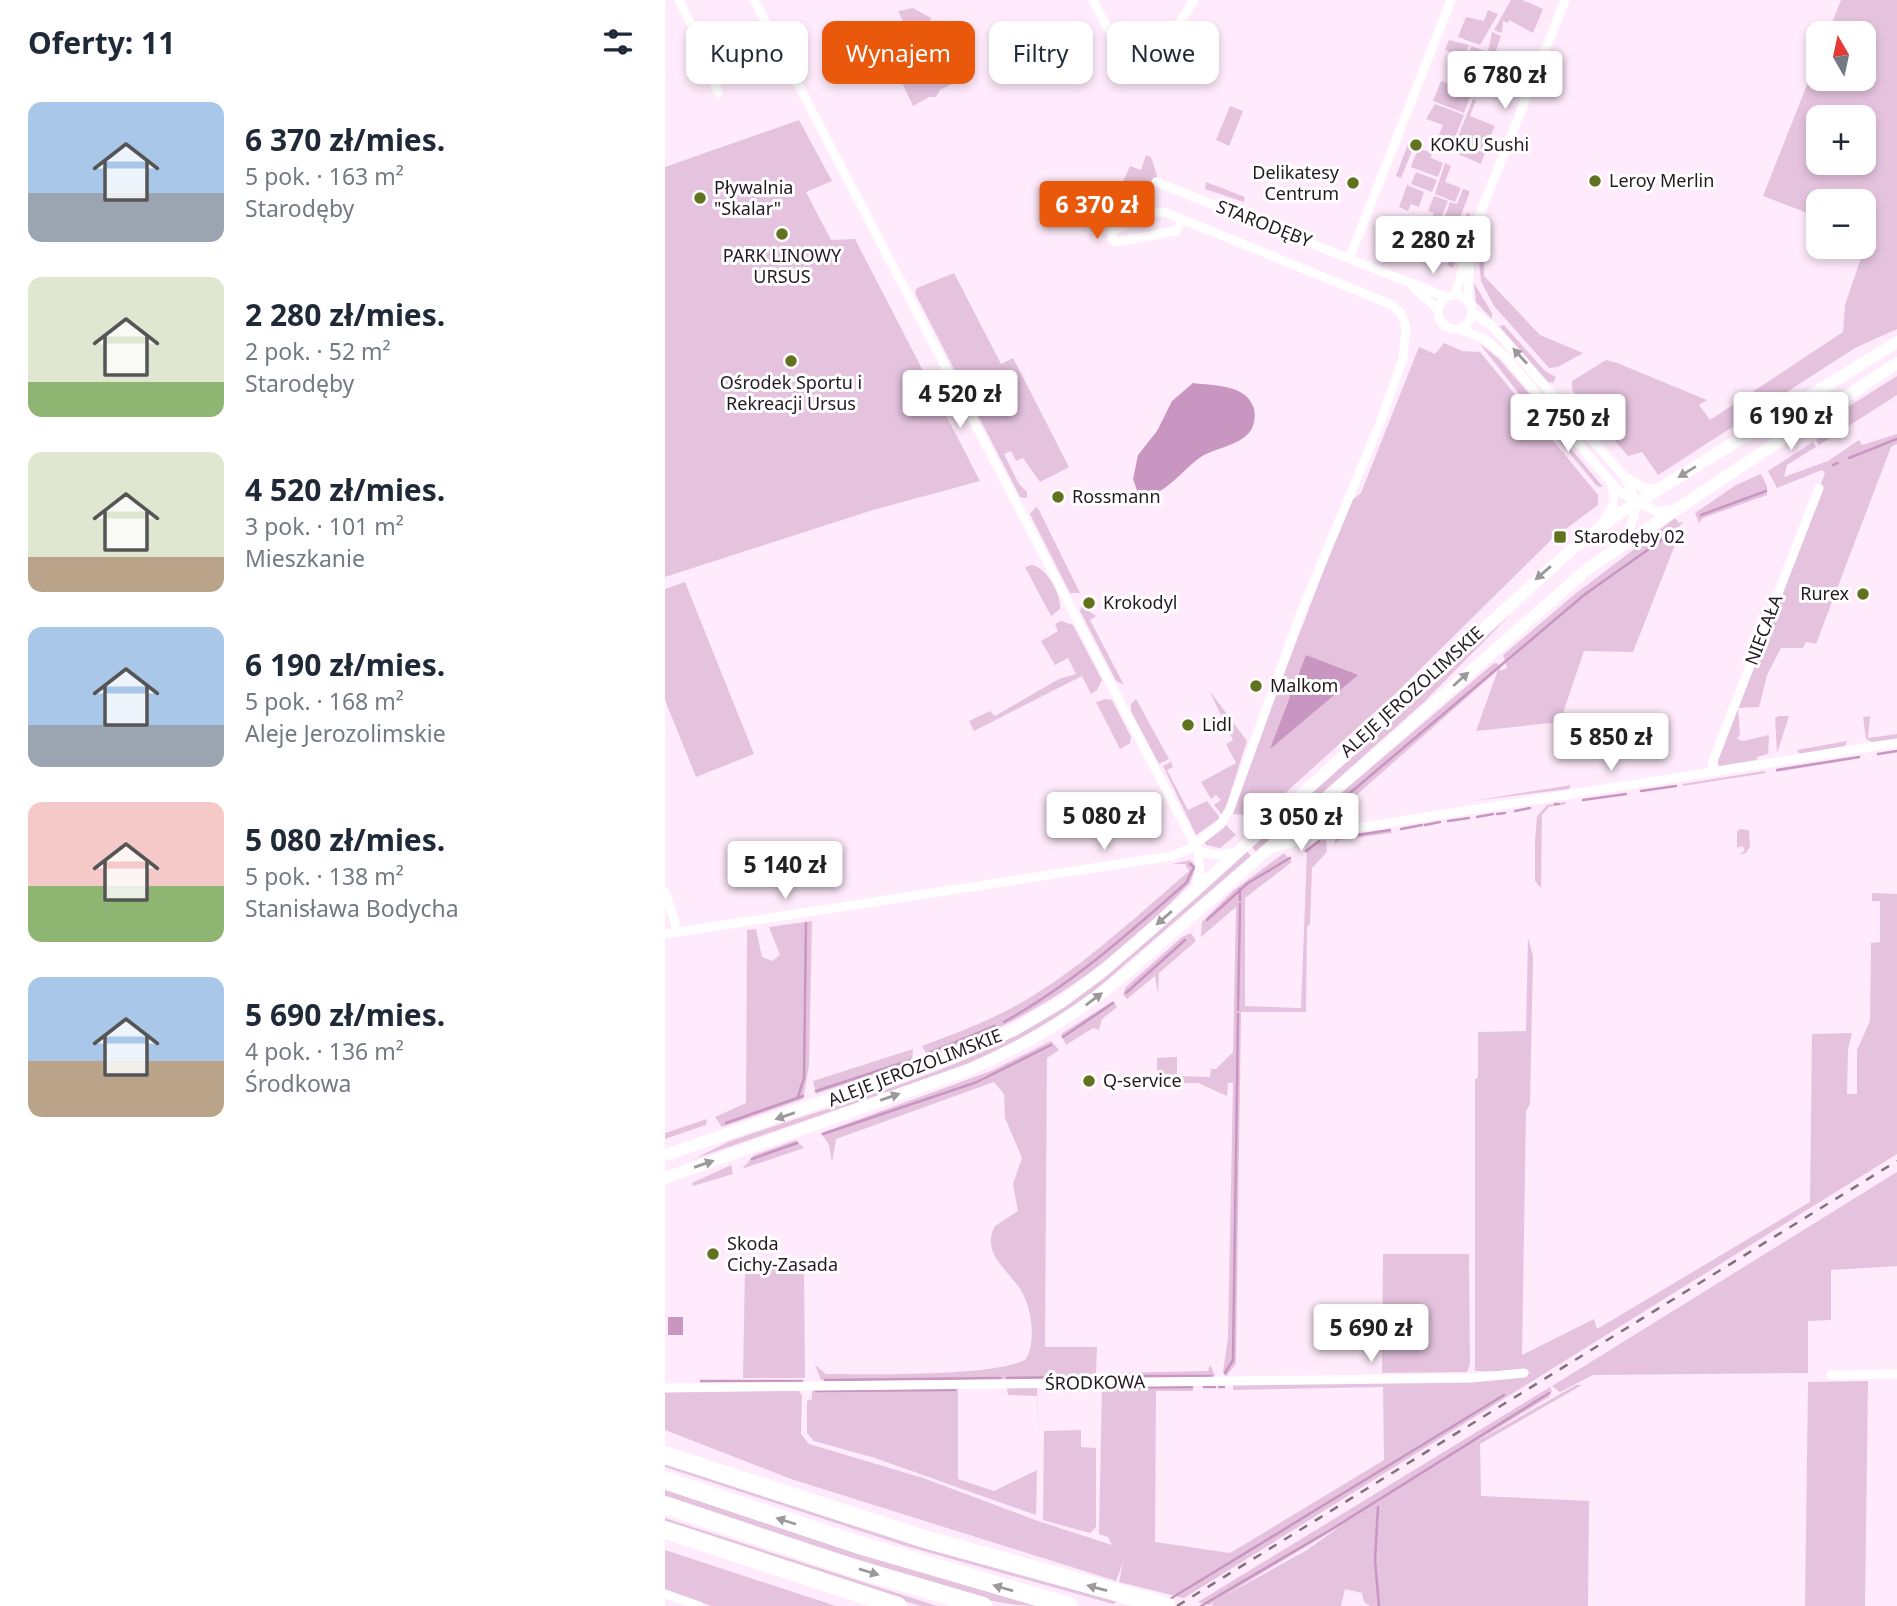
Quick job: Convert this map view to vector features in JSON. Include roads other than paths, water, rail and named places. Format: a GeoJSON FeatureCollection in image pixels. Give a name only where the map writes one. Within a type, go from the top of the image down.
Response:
{"type":"FeatureCollection","features":[{"type":"Feature","properties":{"kind":"highway"},"geometry":{"type":"LineString","coordinates":[[665,1442],[794,1499]]}},
{"type":"Feature","properties":{"kind":"highway"},"geometry":{"type":"LineString","coordinates":[[665,1455],[794,1499],[1166,1606]]}},
{"type":"Feature","properties":{"kind":"highway"},"geometry":{"type":"LineString","coordinates":[[665,1480],[856,1544],[1069,1606]]}},
{"type":"Feature","properties":{"kind":"highway"},"geometry":{"type":"LineString","coordinates":[[665,1505],[842,1564],[983,1606]]}},
{"type":"Feature","properties":{"kind":"highway"},"geometry":{"type":"LineString","coordinates":[[665,1530],[898,1606]]}},
{"type":"Feature","properties":{"kind":"main road","name":"ALEJE JEROZOLIMSKIE"},"geometry":{"type":"LineString","coordinates":[[665,1155],[924,1068],[998,1038],[1080,989],[1195,891],[1547,569],[1596,530],[1897,342]]}},
{"type":"Feature","properties":{"kind":"main road","name":"ALEJE JEROZOLIMSKIE"},"geometry":{"type":"LineString","coordinates":[[665,1178],[968,1070],[1015,1049],[1073,1014],[1110,987],[1538,610],[1622,543],[1897,363]]}},
{"type":"Feature","properties":{"kind":"street"},"geometry":{"type":"LineString","coordinates":[[679,0],[703,49],[718,93]]}},
{"type":"Feature","properties":{"kind":"street"},"geometry":{"type":"LineString","coordinates":[[754,0],[1196,848],[1200,871],[1195,891]]}},
{"type":"Feature","properties":{"kind":"street"},"geometry":{"type":"LineString","coordinates":[[1093,0],[1123,58],[1135,58],[1166,41],[1176,31],[1194,0]]}},
{"type":"Feature","properties":{"kind":"street"},"geometry":{"type":"LineString","coordinates":[[1350,257],[1451,0]]}},
{"type":"Feature","properties":{"kind":"street"},"geometry":{"type":"LineString","coordinates":[[1565,0],[1451,296],[1438,309],[1441,323],[1486,340],[1506,357],[1612,484],[1636,503],[1655,511],[1671,510]]}},
{"type":"Feature","properties":{"kind":"street","name":"STARODĘBY"},"geometry":{"type":"LineString","coordinates":[[1156,182],[1350,257],[1409,283],[1451,296]]}},
{"type":"Feature","properties":{"kind":"street"},"geometry":{"type":"LineString","coordinates":[[665,934],[1172,856],[1196,848],[1227,816],[1307,599],[1380,423],[1407,340],[1401,313],[1390,304],[1183,220],[1159,212],[1131,220],[1113,231],[1112,238],[1115,242],[1177,230],[1183,220]]}},
{"type":"Feature","properties":{"kind":"street"},"geometry":{"type":"LineString","coordinates":[[1131,220],[1135,239]]}},
{"type":"Feature","properties":{"kind":"street"},"geometry":{"type":"LineString","coordinates":[[1470,243],[1468,301],[1473,313],[1492,326],[1624,476],[1635,495],[1633,523],[1622,543]]}},
{"type":"Feature","properties":{"kind":"street","name":"STARODĘBY"},"geometry":{"type":"LineString","coordinates":[[1409,283],[1438,309]]}},
{"type":"Feature","properties":{"kind":"street"},"geometry":{"type":"LineString","coordinates":[[1451,296],[1468,301]]}},
{"type":"Feature","properties":{"kind":"street"},"geometry":{"type":"LineString","coordinates":[[1460,329],[1469,323],[1473,313]]}},
{"type":"Feature","properties":{"kind":"street"},"geometry":{"type":"LineString","coordinates":[[1624,476],[1643,488],[1661,488]]}},
{"type":"Feature","properties":{"kind":"street"},"geometry":{"type":"LineString","coordinates":[[1596,530],[1612,509],[1615,498],[1612,484]]}},
{"type":"Feature","properties":{"kind":"street","name":"NIECAŁA"},"geometry":{"type":"LineString","coordinates":[[1712,772],[1717,750],[1819,488]]}},
{"type":"Feature","properties":{"kind":"street"},"geometry":{"type":"LineString","coordinates":[[1263,853],[1301,838],[1330,832],[1897,743]]}},
{"type":"Feature","properties":{"kind":"street"},"geometry":{"type":"LineString","coordinates":[[1316,806],[1317,820],[1330,832]]}},
{"type":"Feature","properties":{"kind":"street"},"geometry":{"type":"LineString","coordinates":[[1196,848],[1218,855],[1238,851]]}},
{"type":"Feature","properties":{"kind":"street"},"geometry":{"type":"LineString","coordinates":[[665,892],[678,932]]}},
{"type":"Feature","properties":{"kind":"street","name":"ŚRODKOWA"},"geometry":{"type":"LineString","coordinates":[[665,1388],[1472,1378],[1524,1373]]}},
{"type":"Feature","properties":{"kind":"street"},"geometry":{"type":"LineString","coordinates":[[1831,1375],[1897,1374]]}},
{"type":"Feature","properties":{"kind":"street"},"geometry":{"type":"LineString","coordinates":[[665,1594],[679,1602],[699,1606]]}},
{"type":"Feature","properties":{"kind":"waterway"},"geometry":{"type":"LineString","coordinates":[[1849,458],[1897,439]]}},
{"type":"Feature","properties":{"kind":"waterway"},"geometry":{"type":"LineString","coordinates":[[1833,465],[1838,463]]}},
{"type":"Feature","properties":{"kind":"waterway"},"geometry":{"type":"LineString","coordinates":[[1701,515],[1766,491]]}},
{"type":"Feature","properties":{"kind":"waterway"},"geometry":{"type":"LineString","coordinates":[[1337,804],[1584,595],[1670,534]]}},
{"type":"Feature","properties":{"kind":"waterway"},"geometry":{"type":"LineString","coordinates":[[1878,754],[1897,751]]}},
{"type":"Feature","properties":{"kind":"waterway"},"geometry":{"type":"LineString","coordinates":[[1777,770],[1859,757]]}},
{"type":"Feature","properties":{"kind":"waterway"},"geometry":{"type":"LineString","coordinates":[[1641,791],[1676,786]]}},
{"type":"Feature","properties":{"kind":"waterway"},"geometry":{"type":"LineString","coordinates":[[1583,800],[1626,794]]}},
{"type":"Feature","properties":{"kind":"waterway"},"geometry":{"type":"LineString","coordinates":[[1515,811],[1530,808]]}},
{"type":"Feature","properties":{"kind":"waterway"},"geometry":{"type":"LineString","coordinates":[[1497,814],[1505,813]]}},
{"type":"Feature","properties":{"kind":"waterway"},"geometry":{"type":"LineString","coordinates":[[1477,817],[1493,814]]}},
{"type":"Feature","properties":{"kind":"waterway"},"geometry":{"type":"LineString","coordinates":[[1448,821],[1469,818]]}},
{"type":"Feature","properties":{"kind":"waterway"},"geometry":{"type":"LineString","coordinates":[[1425,825],[1440,822]]}},
{"type":"Feature","properties":{"kind":"waterway"},"geometry":{"type":"LineString","coordinates":[[1401,829],[1422,825]]}},
{"type":"Feature","properties":{"kind":"waterway"},"geometry":{"type":"LineString","coordinates":[[1337,838],[1390,830]]}},
{"type":"Feature","properties":{"kind":"waterway"},"geometry":{"type":"LineString","coordinates":[[1306,851],[1319,841]]}},
{"type":"Feature","properties":{"kind":"waterway"},"geometry":{"type":"LineString","coordinates":[[1207,920],[1248,883],[1290,858]]}},
{"type":"Feature","properties":{"kind":"waterway"},"geometry":{"type":"LineString","coordinates":[[1004,1022],[1076,975],[1143,921],[1186,883],[1194,867],[1190,864]]}},
{"type":"Feature","properties":{"kind":"waterway"},"geometry":{"type":"LineString","coordinates":[[1240,889],[1240,900]]}},
{"type":"Feature","properties":{"kind":"waterway"},"geometry":{"type":"LineString","coordinates":[[1238,1010],[1240,904]]}},
{"type":"Feature","properties":{"kind":"waterway"},"geometry":{"type":"LineString","coordinates":[[798,1097],[804,1078],[806,923]]}},
{"type":"Feature","properties":{"kind":"waterway"},"geometry":{"type":"LineString","coordinates":[[1126,993],[1185,940]]}},
{"type":"Feature","properties":{"kind":"waterway"},"geometry":{"type":"LineString","coordinates":[[1063,1037],[1113,1003]]}},
{"type":"Feature","properties":{"kind":"waterway"},"geometry":{"type":"LineString","coordinates":[[1225,1373],[1233,1360],[1238,1014]]}},
{"type":"Feature","properties":{"kind":"waterway"},"geometry":{"type":"LineString","coordinates":[[929,1053],[995,1026]]}},
{"type":"Feature","properties":{"kind":"waterway"},"geometry":{"type":"LineString","coordinates":[[823,1134],[977,1082],[1051,1045]]}},
{"type":"Feature","properties":{"kind":"waterway"},"geometry":{"type":"LineString","coordinates":[[816,1091],[911,1060]]}},
{"type":"Feature","properties":{"kind":"waterway"},"geometry":{"type":"LineString","coordinates":[[726,1123],[803,1096]]}},
{"type":"Feature","properties":{"kind":"waterway"},"geometry":{"type":"LineString","coordinates":[[752,1159],[797,1143]]}},
{"type":"Feature","properties":{"kind":"waterway"},"geometry":{"type":"LineString","coordinates":[[1108,1376],[1212,1376]]}},
{"type":"Feature","properties":{"kind":"waterway"},"geometry":{"type":"LineString","coordinates":[[1007,1378],[1071,1377]]}},
{"type":"Feature","properties":{"kind":"waterway"},"geometry":{"type":"LineString","coordinates":[[825,1380],[1000,1378]]}},
{"type":"Feature","properties":{"kind":"waterway"},"geometry":{"type":"LineString","coordinates":[[701,1381],[802,1381]]}},
{"type":"Feature","properties":{"kind":"waterway"},"geometry":{"type":"LineString","coordinates":[[1103,1388],[1192,1387]]}},
{"type":"Feature","properties":{"kind":"waterway"},"geometry":{"type":"LineString","coordinates":[[1204,1387],[1215,1387]]}},
{"type":"Feature","properties":{"kind":"waterway"},"geometry":{"type":"LineString","coordinates":[[1219,1387],[1224,1387]]}},
{"type":"Feature","properties":{"kind":"waterway"},"geometry":{"type":"LineString","coordinates":[[1072,1388],[1087,1388]]}},
{"type":"Feature","properties":{"kind":"waterway"},"geometry":{"type":"LineString","coordinates":[[816,1391],[955,1390]]}},
{"type":"Feature","properties":{"kind":"waterway"},"geometry":{"type":"LineString","coordinates":[[1201,1606],[1332,1529],[1549,1393]]}},
{"type":"Feature","properties":{"kind":"waterway"},"geometry":{"type":"LineString","coordinates":[[1170,1599],[1504,1395]]}},
{"type":"Feature","properties":{"kind":"waterway"},"geometry":{"type":"LineString","coordinates":[[1378,1507],[1375,1560],[1379,1606]]}},
{"type":"Feature","properties":{"kind":"railway"},"geometry":{"type":"LineString","coordinates":[[1177,1606],[1897,1161]]}},
{"type":"Feature","properties":{"kind":"place","name":"KOKU Sushi"},"geometry":{"type":"Point","coordinates":[1416,145]}},
{"type":"Feature","properties":{"kind":"place","name":"Leroy Merlin"},"geometry":{"type":"Point","coordinates":[1595,181]}},
{"type":"Feature","properties":{"kind":"place","name":"Delikatesy Centrum"},"geometry":{"type":"Point","coordinates":[1353,183]}},
{"type":"Feature","properties":{"kind":"place","name":"Pływalnia \"Skalar\""},"geometry":{"type":"Point","coordinates":[700,198]}},
{"type":"Feature","properties":{"kind":"place","name":"PARK LINOWY URSUS"},"geometry":{"type":"Point","coordinates":[782,234]}},
{"type":"Feature","properties":{"kind":"place","name":"Ośrodek Sportu i Rekreacji Ursus"},"geometry":{"type":"Point","coordinates":[791,361]}},
{"type":"Feature","properties":{"kind":"place","name":"Rossmann"},"geometry":{"type":"Point","coordinates":[1058,497]}},
{"type":"Feature","properties":{"kind":"place","name":"Starodęby 02"},"geometry":{"type":"Point","coordinates":[1560,537]}},
{"type":"Feature","properties":{"kind":"place","name":"Rurex"},"geometry":{"type":"Point","coordinates":[1863,594]}},
{"type":"Feature","properties":{"kind":"place","name":"Krokodyl"},"geometry":{"type":"Point","coordinates":[1089,603]}},
{"type":"Feature","properties":{"kind":"place","name":"Malkom"},"geometry":{"type":"Point","coordinates":[1256,686]}},
{"type":"Feature","properties":{"kind":"place","name":"Lidl"},"geometry":{"type":"Point","coordinates":[1188,725]}},
{"type":"Feature","properties":{"kind":"place","name":"Q-service"},"geometry":{"type":"Point","coordinates":[1089,1081]}},
{"type":"Feature","properties":{"kind":"place","name":"Skoda Cichy-Zasada"},"geometry":{"type":"Point","coordinates":[713,1254]}}]}
